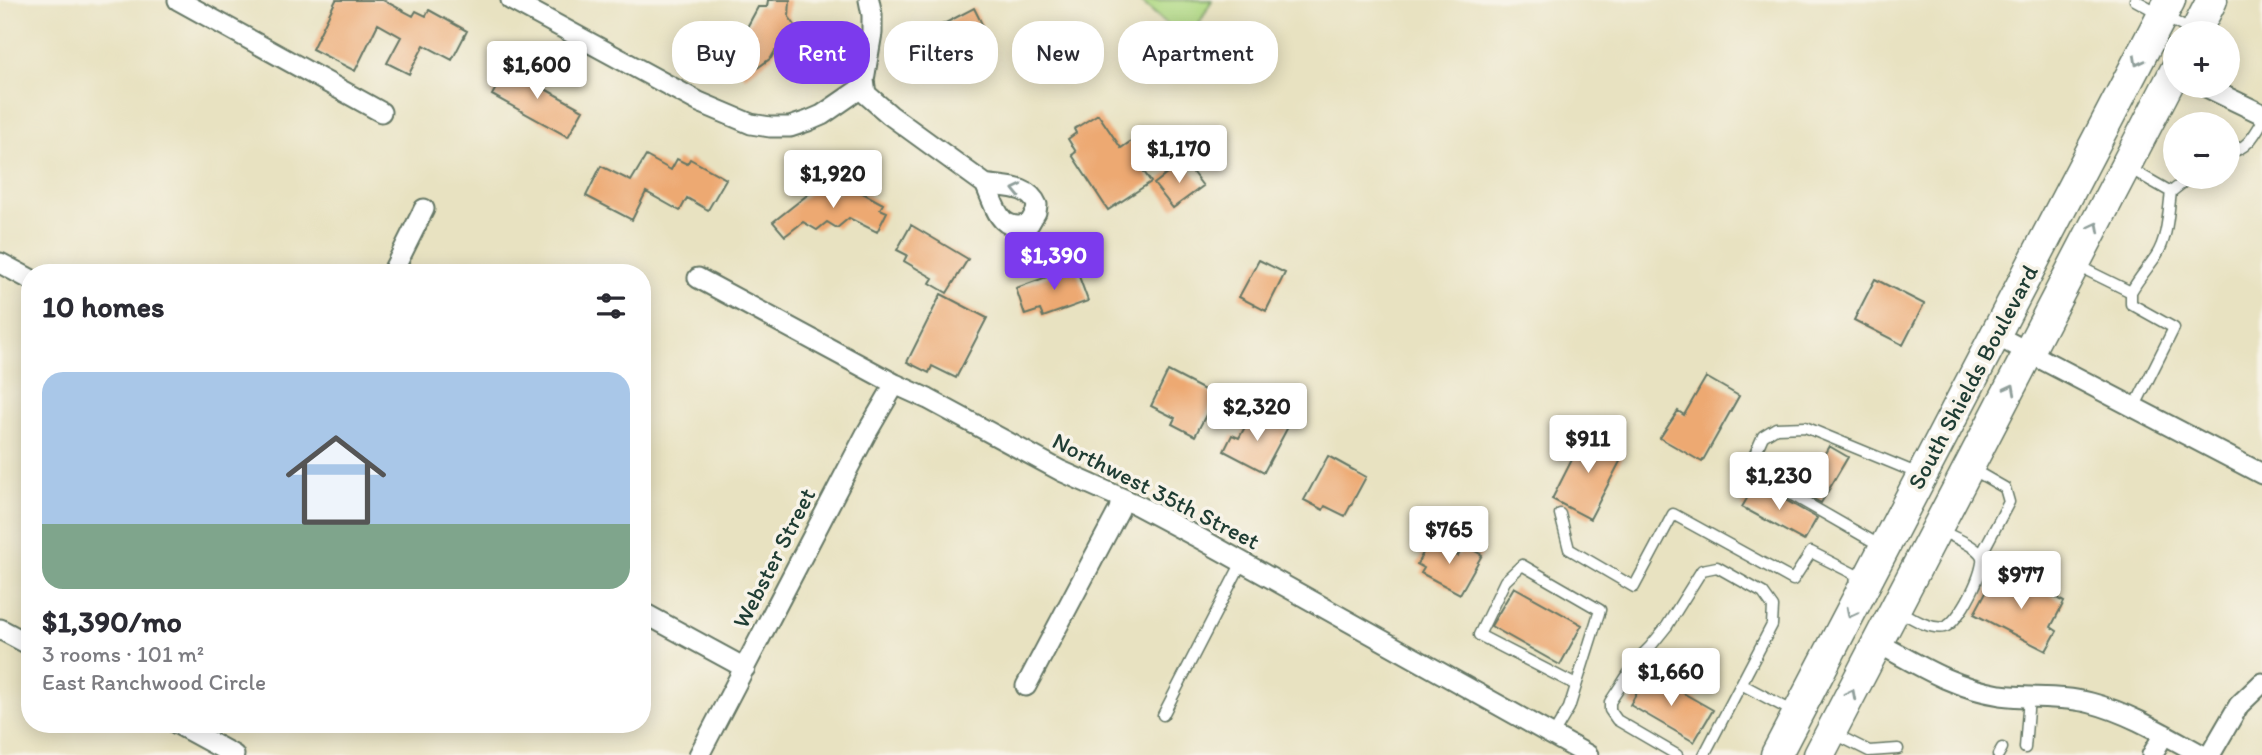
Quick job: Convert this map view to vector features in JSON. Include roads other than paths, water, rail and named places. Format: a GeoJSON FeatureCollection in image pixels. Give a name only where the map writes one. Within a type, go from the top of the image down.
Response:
{"type":"FeatureCollection","features":[{"type":"Feature","properties":{"kind":"main road"},"geometry":{"type":"LineString","coordinates":[[2201,21],[2212,0]]}},
{"type":"Feature","properties":{"kind":"main road","name":"South Shields Boulevard"},"geometry":{"type":"LineString","coordinates":[[1776,755],[2166,7]]}},
{"type":"Feature","properties":{"kind":"main road","name":"South Shields Boulevard"},"geometry":{"type":"LineString","coordinates":[[1825,743],[2163,94]]}},
{"type":"Feature","properties":{"kind":"street"},"geometry":{"type":"LineString","coordinates":[[178,0],[381,112]]}},
{"type":"Feature","properties":{"kind":"street"},"geometry":{"type":"LineString","coordinates":[[510,0],[699,102],[751,124],[789,127],[808,121],[822,115],[864,86]]}},
{"type":"Feature","properties":{"kind":"street"},"geometry":{"type":"LineString","coordinates":[[869,0],[872,33],[864,86],[872,101],[985,184]]}},
{"type":"Feature","properties":{"kind":"street"},"geometry":{"type":"LineString","coordinates":[[2229,98],[2262,114]]}},
{"type":"Feature","properties":{"kind":"street"},"geometry":{"type":"LineString","coordinates":[[396,264],[424,209]]}},
{"type":"Feature","properties":{"kind":"street"},"geometry":{"type":"LineString","coordinates":[[0,263],[21,274]]}},
{"type":"Feature","properties":{"kind":"street","name":"Northwest 35th Street"},"geometry":{"type":"LineString","coordinates":[[698,278],[1062,471],[1137,505],[1588,755]]}},
{"type":"Feature","properties":{"kind":"street"},"geometry":{"type":"LineString","coordinates":[[1995,335],[2262,474]]}},
{"type":"Feature","properties":{"kind":"street","name":"Webster Street"},"geometry":{"type":"LineString","coordinates":[[699,755],[866,434],[895,384]]}},
{"type":"Feature","properties":{"kind":"street"},"geometry":{"type":"LineString","coordinates":[[1026,686],[1119,510],[1121,499]]}},
{"type":"Feature","properties":{"kind":"street"},"geometry":{"type":"LineString","coordinates":[[651,617],[745,668]]}},
{"type":"Feature","properties":{"kind":"street"},"geometry":{"type":"LineString","coordinates":[[0,629],[21,640]]}},
{"type":"Feature","properties":{"kind":"street"},"geometry":{"type":"LineString","coordinates":[[1878,643],[1955,685],[2002,695],[2060,698],[2091,703],[2164,734],[2202,755]]}},
{"type":"Feature","properties":{"kind":"street"},"geometry":{"type":"LineString","coordinates":[[2210,755],[2239,705],[2262,683]]}},
{"type":"Feature","properties":{"kind":"street"},"geometry":{"type":"LineString","coordinates":[[194,733],[234,755]]}},
{"type":"Feature","properties":{"kind":"street"},"geometry":{"type":"LineString","coordinates":[[2152,755],[2164,734]]}},
{"type":"Feature","properties":{"kind":"lane"},"geometry":{"type":"LineString","coordinates":[[2135,0],[2166,7],[2182,21]]}},
{"type":"Feature","properties":{"kind":"lane"},"geometry":{"type":"LineString","coordinates":[[2240,149],[2253,139],[2262,122]]}},
{"type":"Feature","properties":{"kind":"lane"},"geometry":{"type":"LineString","coordinates":[[2126,166],[2171,192]]}},
{"type":"Feature","properties":{"kind":"lane"},"geometry":{"type":"LineString","coordinates":[[2134,408],[2174,328],[2131,304],[2131,292],[2157,254],[2165,233],[2171,192],[2175,189]]}},
{"type":"Feature","properties":{"kind":"lane"},"geometry":{"type":"LineString","coordinates":[[2075,265],[2131,292]]}},
{"type":"Feature","properties":{"kind":"lane"},"geometry":{"type":"LineString","coordinates":[[1884,548],[1754,473],[1755,454],[1763,436],[1776,428],[1805,427],[1922,475]]}},
{"type":"Feature","properties":{"kind":"lane"},"geometry":{"type":"LineString","coordinates":[[1895,609],[1931,626],[1945,628],[1956,620],[1983,568],[1981,555],[2009,502],[2005,488],[1970,467]]}},
{"type":"Feature","properties":{"kind":"lane"},"geometry":{"type":"LineString","coordinates":[[1560,514],[1569,549],[1634,587],[1673,514],[1793,580],[1811,552],[1867,580]]}},
{"type":"Feature","properties":{"kind":"lane"},"geometry":{"type":"LineString","coordinates":[[1937,529],[1981,555]]}},
{"type":"Feature","properties":{"kind":"lane"},"geometry":{"type":"LineString","coordinates":[[1163,715],[1242,562]]}},
{"type":"Feature","properties":{"kind":"lane"},"geometry":{"type":"LineString","coordinates":[[1553,735],[1569,708],[1600,610],[1522,565],[1505,581],[1479,635],[1576,685]]}},
{"type":"Feature","properties":{"kind":"lane"},"geometry":{"type":"LineString","coordinates":[[1676,755],[1618,720],[1610,710],[1610,702],[1638,659],[1667,626],[1702,569],[1717,567],[1763,593],[1773,607],[1772,625],[1704,755]]}},
{"type":"Feature","properties":{"kind":"lane"},"geometry":{"type":"LineString","coordinates":[[1741,684],[1798,714]]}},
{"type":"Feature","properties":{"kind":"lane"},"geometry":{"type":"LineString","coordinates":[[2025,748],[2029,697]]}},
{"type":"Feature","properties":{"kind":"lane"},"geometry":{"type":"LineString","coordinates":[[1825,743],[1869,751],[1898,749]]}}]}
